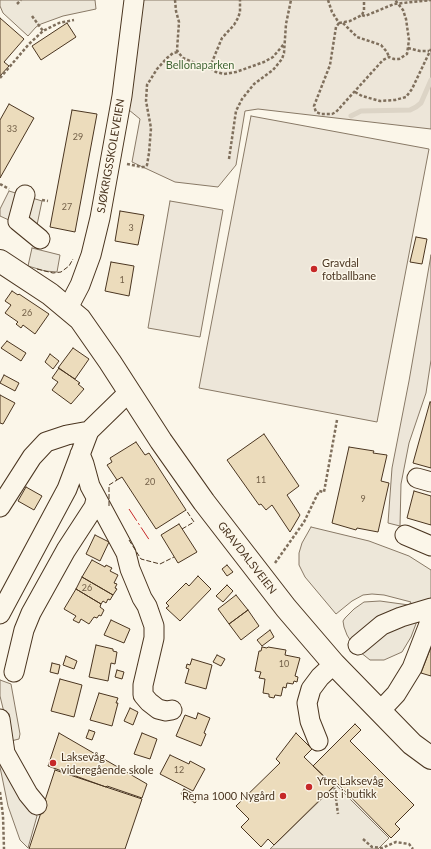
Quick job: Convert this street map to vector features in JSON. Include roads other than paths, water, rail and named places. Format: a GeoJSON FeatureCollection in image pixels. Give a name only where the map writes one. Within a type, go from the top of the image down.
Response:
{"type":"FeatureCollection","features":[{"type":"Feature","properties":{"kind":"main road","name":"GRAVDALSVEIEN"},"geometry":{"type":"LineString","coordinates":[[0,261],[50,294],[80,319],[161,441],[226,531],[286,608],[334,664],[412,744],[431,770]]}},
{"type":"Feature","properties":{"kind":"main road","name":"GRAVDALSVEIEN"},"geometry":{"type":"LineString","coordinates":[[412,744],[431,758]]}},
{"type":"Feature","properties":{"kind":"street","name":"SJØKRIGSSKOLEVEIEN"},"geometry":{"type":"LineString","coordinates":[[68,308],[80,285],[91,255],[110,160],[127,62],[134,0]]}},
{"type":"Feature","properties":{"kind":"street"},"geometry":{"type":"LineString","coordinates":[[25,195],[18,221],[40,239]]}},
{"type":"Feature","properties":{"kind":"street"},"geometry":{"type":"LineString","coordinates":[[0,614],[67,489],[89,431],[129,392]]}},
{"type":"Feature","properties":{"kind":"street"},"geometry":{"type":"LineString","coordinates":[[0,507],[32,457],[46,442],[67,435],[89,431]]}},
{"type":"Feature","properties":{"kind":"street"},"geometry":{"type":"LineString","coordinates":[[80,454],[90,486],[126,553],[130,569],[142,598],[147,606],[154,626],[154,638],[143,685],[143,695],[158,709],[166,711],[172,710]]}},
{"type":"Feature","properties":{"kind":"street"},"geometry":{"type":"LineString","coordinates":[[14,672],[24,630],[31,613],[66,550],[94,508],[96,499]]}},
{"type":"Feature","properties":{"kind":"street"},"geometry":{"type":"LineString","coordinates":[[405,535],[431,546]]}},
{"type":"Feature","properties":{"kind":"street"},"geometry":{"type":"LineString","coordinates":[[358,645],[382,625],[401,617],[431,608]]}},
{"type":"Feature","properties":{"kind":"street"},"geometry":{"type":"LineString","coordinates":[[380,711],[396,694],[412,668],[431,619]]}},
{"type":"Feature","properties":{"kind":"street"},"geometry":{"type":"LineString","coordinates":[[318,741],[310,721],[307,703],[311,689],[320,677],[334,664]]}},
{"type":"Feature","properties":{"kind":"street"},"geometry":{"type":"LineString","coordinates":[[0,718],[5,753],[28,794],[37,805]]}},
{"type":"Feature","properties":{"kind":"waterway"},"geometry":{"type":"LineString","coordinates":[[351,116],[361,111],[410,110],[421,103],[431,80]]}},
{"type":"Feature","properties":{"kind":"place","name":"Gravdal fotballbane"},"geometry":{"type":"Point","coordinates":[314,269]}},
{"type":"Feature","properties":{"kind":"place","name":"Laksevåg videregående skole"},"geometry":{"type":"Point","coordinates":[53,763]}},
{"type":"Feature","properties":{"kind":"place","name":"Ytre Laksevåg post i butikk"},"geometry":{"type":"Point","coordinates":[309,787]}},
{"type":"Feature","properties":{"kind":"place","name":"Rema 1000 Nygård"},"geometry":{"type":"Point","coordinates":[283,796]}},
{"type":"Feature","properties":{"kind":"park label","name":"Bellonaparken"},"geometry":{"type":"Point","coordinates":[200,65]}}]}
